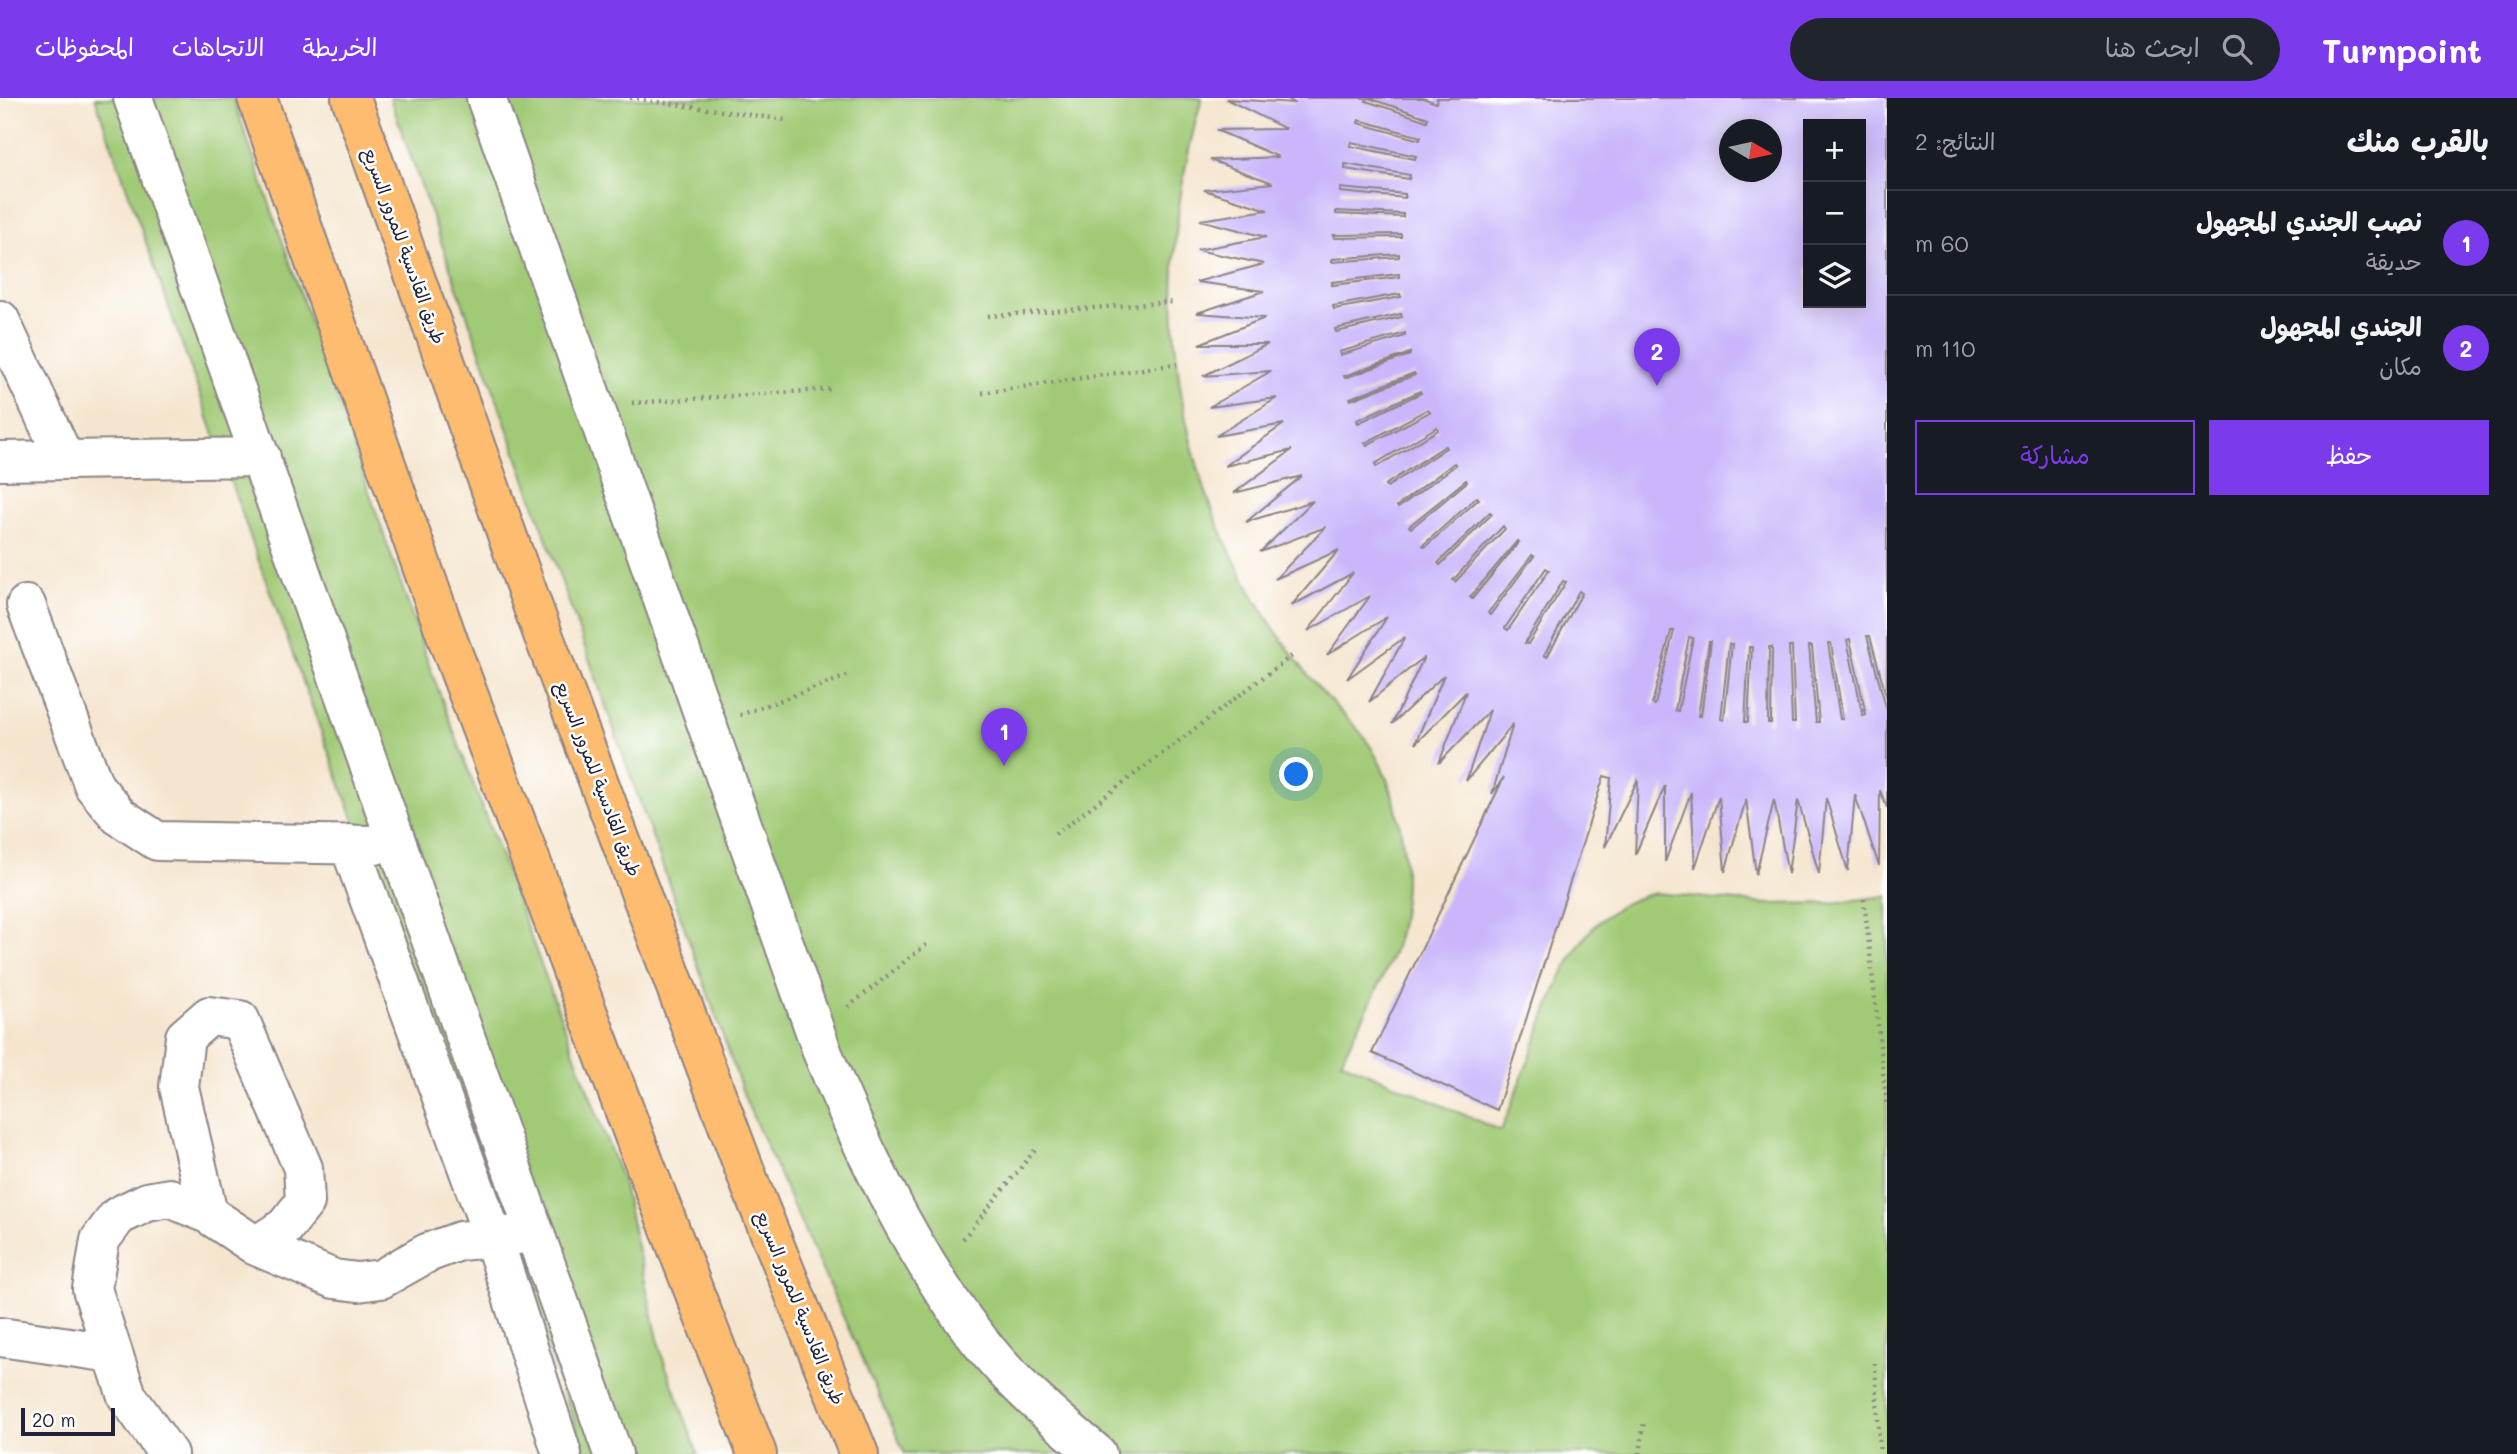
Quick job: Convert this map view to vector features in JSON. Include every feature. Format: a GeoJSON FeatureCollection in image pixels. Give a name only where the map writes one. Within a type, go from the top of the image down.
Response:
{"type":"FeatureCollection","features":[{"type":"Feature","properties":{"kind":"highway"},"geometry":{"type":"LineString","coordinates":[[257,98],[454,656],[757,1454]]}},
{"type":"Feature","properties":{"kind":"highway","name":"طريق القادسية للمرور السريع"},"geometry":{"type":"LineString","coordinates":[[351,98],[535,613],[750,1184],[859,1454]]}},
{"type":"Feature","properties":{"kind":"street"},"geometry":{"type":"LineString","coordinates":[[133,98],[613,1454]]}},
{"type":"Feature","properties":{"kind":"street"},"geometry":{"type":"LineString","coordinates":[[486,98],[819,1041],[848,1114],[876,1172],[943,1289],[1009,1375],[1097,1454]]}},
{"type":"Feature","properties":{"kind":"street"},"geometry":{"type":"LineString","coordinates":[[0,320],[65,460]]}},
{"type":"Feature","properties":{"kind":"street"},"geometry":{"type":"LineString","coordinates":[[0,461],[261,457]]}},
{"type":"Feature","properties":{"kind":"street"},"geometry":{"type":"LineString","coordinates":[[26,605],[94,786],[119,816],[158,841],[398,846]]}},
{"type":"Feature","properties":{"kind":"street"},"geometry":{"type":"LineString","coordinates":[[349,844],[493,1237],[562,1454]]}},
{"type":"Feature","properties":{"kind":"street"},"geometry":{"type":"LineString","coordinates":[[208,1214],[179,1087],[185,1037],[209,1016],[240,1020],[303,1168],[305,1202],[285,1227],[256,1246]]}},
{"type":"Feature","properties":{"kind":"street"},"geometry":{"type":"LineString","coordinates":[[168,1454],[127,1396],[92,1289],[100,1240],[118,1216],[147,1202],[170,1198],[208,1214],[256,1246],[334,1279],[358,1282],[381,1279],[427,1253],[460,1241],[535,1233]]}},
{"type":"Feature","properties":{"kind":"street"},"geometry":{"type":"LineString","coordinates":[[0,1337],[112,1353]]}},
{"type":"Feature","properties":{"kind":"path"},"geometry":{"type":"LineString","coordinates":[[631,98],[786,120]]}},
{"type":"Feature","properties":{"kind":"path"},"geometry":{"type":"LineString","coordinates":[[988,316],[1172,302]]}},
{"type":"Feature","properties":{"kind":"path"},"geometry":{"type":"LineString","coordinates":[[982,393],[1177,364]]}},
{"type":"Feature","properties":{"kind":"path"},"geometry":{"type":"LineString","coordinates":[[632,403],[834,389]]}},
{"type":"Feature","properties":{"kind":"path"},"geometry":{"type":"LineString","coordinates":[[1055,834],[1293,655]]}},
{"type":"Feature","properties":{"kind":"path"},"geometry":{"type":"LineString","coordinates":[[740,715],[850,675]]}},
{"type":"Feature","properties":{"kind":"path"},"geometry":{"type":"LineString","coordinates":[[1864,899],[1887,1108]]}},
{"type":"Feature","properties":{"kind":"path"},"geometry":{"type":"LineString","coordinates":[[848,1007],[927,944]]}},
{"type":"Feature","properties":{"kind":"path"},"geometry":{"type":"LineString","coordinates":[[962,1239],[1036,1149]]}},
{"type":"Feature","properties":{"kind":"path"},"geometry":{"type":"LineString","coordinates":[[1875,1363],[1880,1454]]}},
{"type":"Feature","properties":{"kind":"path"},"geometry":{"type":"LineString","coordinates":[[1640,1454],[1644,1422]]}},
{"type":"Feature","properties":{"kind":"green space"},"geometry":{"type":"Polygon","coordinates":[[[95,98],[233,98],[429,665],[622,1181],[662,1356],[698,1454],[586,1454],[258,559],[95,98]]]}},
{"type":"Feature","properties":{"kind":"green space"},"geometry":{"type":"Polygon","coordinates":[[[390,98],[1202,98],[1185,168],[1176,239],[1174,309],[1179,379],[1192,447],[1214,514],[1244,578],[1295,658],[1373,750],[1392,794],[1402,840],[1405,892],[1394,950],[1383,978],[1341,1061],[1501,1131],[1566,967],[1592,928],[1610,913],[1631,901],[1656,893],[1767,904],[1831,903],[1887,896],[1887,1454],[905,1454],[746,1101],[390,98]]]}},
{"type":"Feature","properties":{"kind":"building"},"geometry":{"type":"Polygon","coordinates":[[[1286,98],[1367,98],[1366,101],[1427,121],[1428,118],[1368,98],[1423,98],[1436,103],[1437,98],[1887,98],[1887,699],[1870,636],[1867,636],[1887,711],[1887,808],[1880,790],[1879,866],[1855,795],[1848,871],[1826,798],[1819,874],[1798,800],[1788,874],[1774,800],[1756,874],[1746,799],[1725,872],[1719,796],[1695,868],[1691,792],[1665,862],[1665,786],[1635,855],[1638,779],[1605,847],[1611,778],[1604,776],[1497,1110],[1372,1053],[1504,777],[1492,794],[1513,724],[1466,781],[1490,710],[1439,763],[1466,692],[1415,744],[1444,675],[1392,724],[1424,657],[1369,702],[1405,637],[1347,679],[1387,617],[1327,655],[1370,596],[1308,631],[1353,573],[1291,606],[1339,550],[1275,579],[1326,527],[1260,552],[1313,501],[1246,522],[1302,476],[1234,493],[1292,450],[1225,466],[1284,424],[1216,436],[1277,398],[1209,407],[1271,371],[1203,376],[1268,344],[1199,344],[1265,318],[1197,313],[1264,291],[1196,282],[1264,264],[1197,250],[1266,237],[1200,220],[1268,210],[1204,190],[1273,183],[1210,160],[1279,157],[1216,130],[1286,129],[1226,99],[1295,103],[1286,98]],[[1359,120],[1358,123],[1420,140],[1421,137],[1359,120]],[[1351,142],[1350,146],[1415,159],[1416,156],[1351,142]],[[1345,164],[1345,169],[1409,179],[1410,175],[1345,164]],[[1340,188],[1340,192],[1405,198],[1405,194],[1340,188]],[[1336,211],[1336,214],[1403,217],[1403,214],[1336,211]],[[1401,234],[1333,235],[1334,238],[1401,237],[1401,234]],[[1399,254],[1332,259],[1332,262],[1399,257],[1399,254]],[[1399,274],[1332,282],[1332,285],[1399,277],[1399,274]],[[1400,294],[1333,306],[1334,309],[1401,297],[1400,294]],[[1401,314],[1335,329],[1336,332],[1402,317],[1401,314]],[[1405,333],[1339,352],[1340,355],[1405,336],[1405,333]],[[1410,353],[1344,376],[1345,378],[1410,353]],[[1414,373],[1350,398],[1351,400],[1415,375],[1414,373]],[[1420,391],[1357,420],[1358,423],[1421,393],[1420,391]],[[1428,409],[1365,443],[1367,445],[1430,412],[1428,409]],[[1437,427],[1375,464],[1376,467],[1438,430],[1437,427]],[[1445,446],[1385,485],[1387,487],[1446,448],[1445,446]],[[1454,463],[1397,506],[1398,508],[1456,465],[1454,463]],[[1466,480],[1409,526],[1411,528],[1467,482],[1466,480]],[[1477,497],[1423,545],[1425,547],[1479,499],[1477,497]],[[1490,512],[1438,563],[1440,565],[1492,514],[1490,512]],[[1503,526],[1453,580],[1455,582],[1505,529],[1503,526]],[[1517,541],[1470,597],[1472,599],[1519,542],[1517,541]],[[1532,555],[1488,613],[1490,615],[1534,556],[1532,555]],[[1546,568],[1505,628],[1508,630],[1549,570],[1546,568]],[[1563,581],[1525,643],[1528,644],[1566,582],[1563,581]],[[1579,591],[1544,655],[1547,657],[1582,593],[1579,591]],[[1671,631],[1652,704],[1655,705],[1674,631],[1671,631]],[[1689,637],[1675,710],[1678,711],[1693,638],[1689,637]],[[1850,639],[1847,640],[1863,716],[1866,715],[1850,639]],[[1709,641],[1698,716],[1701,716],[1709,641]],[[1828,643],[1840,719],[1843,719],[1831,643],[1828,643]],[[1729,644],[1721,719],[1724,720],[1732,644],[1729,644]],[[1809,646],[1816,722],[1819,722],[1812,646],[1809,646]],[[1749,647],[1745,722],[1748,722],[1752,647],[1749,647]],[[1769,647],[1768,723],[1771,723],[1772,647],[1769,647]],[[1789,647],[1792,723],[1795,723],[1792,647],[1789,647]]]}},
{"type":"Feature","properties":{"kind":"place","name":"الجندي المجهول"},"geometry":{"type":"Point","coordinates":[1657,386]}},
{"type":"Feature","properties":{"kind":"place","name":"نصب الجندي المجهول"},"geometry":{"type":"Point","coordinates":[1004,766]}}]}
